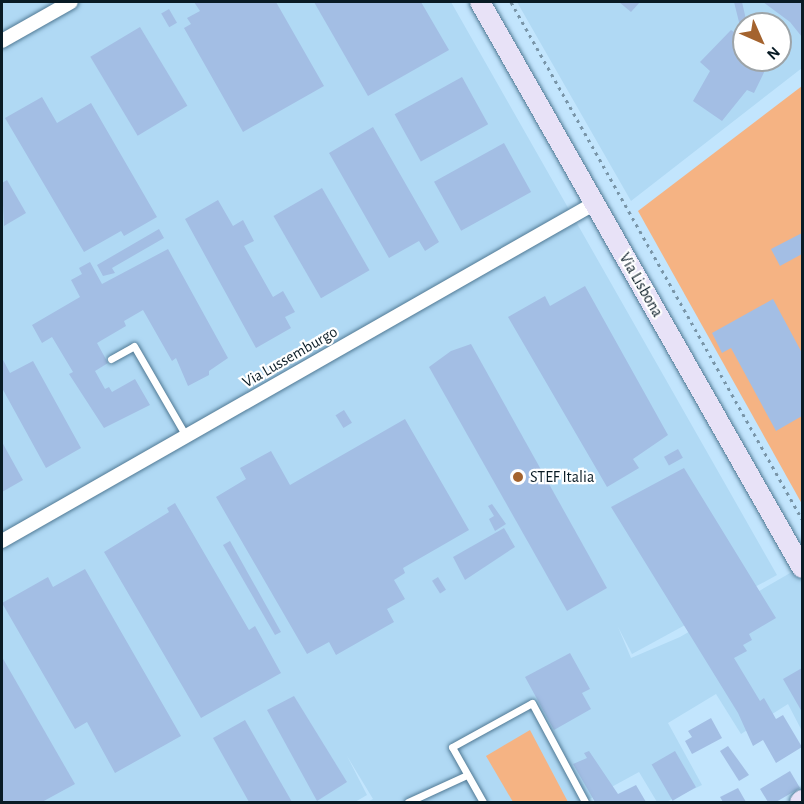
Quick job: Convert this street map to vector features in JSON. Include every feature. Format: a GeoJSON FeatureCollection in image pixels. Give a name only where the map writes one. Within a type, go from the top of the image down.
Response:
{"type":"FeatureCollection","features":[{"type":"Feature","properties":{"kind":"street"},"geometry":{"type":"LineString","coordinates":[[2,41],[71,2]]}},
{"type":"Feature","properties":{"kind":"street","name":"Via Lisbona"},"geometry":{"type":"LineString","coordinates":[[480,2],[802,568]]}},
{"type":"Feature","properties":{"kind":"street","name":"Via Lussemburgo"},"geometry":{"type":"LineString","coordinates":[[2,541],[595,203]]}},
{"type":"Feature","properties":{"kind":"lane"},"geometry":{"type":"LineString","coordinates":[[111,359],[134,346],[186,435]]}},
{"type":"Feature","properties":{"kind":"lane"},"geometry":{"type":"LineString","coordinates":[[483,802],[452,747],[532,703],[585,802]]}},
{"type":"Feature","properties":{"kind":"lane"},"geometry":{"type":"LineString","coordinates":[[408,802],[467,775]]}},
{"type":"Feature","properties":{"kind":"path"},"geometry":{"type":"LineString","coordinates":[[511,2],[802,519]]}},
{"type":"Feature","properties":{"kind":"shaded area"},"geometry":{"type":"Polygon","coordinates":[[[2,2],[451,2],[777,575],[632,654],[618,627],[631,658],[680,637],[797,569],[802,578],[802,731],[788,704],[741,734],[716,694],[668,723],[702,785],[666,802],[657,802],[639,772],[584,802],[367,802],[373,799],[347,756],[367,795],[355,802],[2,802],[2,2]]]}},
{"type":"Feature","properties":{"kind":"shaded area"},"geometry":{"type":"Polygon","coordinates":[[[517,2],[802,2],[802,68],[631,201],[517,2]]]}},
{"type":"Feature","properties":{"kind":"shaded area"},"geometry":{"type":"Polygon","coordinates":[[[802,86],[802,504],[638,211],[802,86]]]}},
{"type":"Feature","properties":{"kind":"shaded area"},"geometry":{"type":"Polygon","coordinates":[[[530,730],[568,802],[513,802],[486,756],[530,730]]]}},
{"type":"Feature","properties":{"kind":"building"},"geometry":{"type":"Polygon","coordinates":[[[194,2],[276,2],[324,86],[243,132],[184,28],[191,24],[187,18],[200,11],[194,2]]]}},
{"type":"Feature","properties":{"kind":"building"},"geometry":{"type":"Polygon","coordinates":[[[314,2],[421,2],[449,50],[368,96],[314,2]]]}},
{"type":"Feature","properties":{"kind":"building"},"geometry":{"type":"Polygon","coordinates":[[[619,2],[640,2],[631,12],[619,2]]]}},
{"type":"Feature","properties":{"kind":"building"},"geometry":{"type":"Polygon","coordinates":[[[734,2],[742,2],[744,12],[736,12],[734,2]]]}},
{"type":"Feature","properties":{"kind":"building"},"geometry":{"type":"Polygon","coordinates":[[[763,2],[802,2],[802,37],[792,24],[792,12],[776,12],[763,2]]]}},
{"type":"Feature","properties":{"kind":"building"},"geometry":{"type":"Polygon","coordinates":[[[169,9],[177,23],[169,27],[161,14],[169,9]]]}},
{"type":"Feature","properties":{"kind":"building"},"geometry":{"type":"Polygon","coordinates":[[[140,27],[187,106],[138,136],[90,57],[140,27]]]}},
{"type":"Feature","properties":{"kind":"building"},"geometry":{"type":"Polygon","coordinates":[[[731,30],[732,72],[764,72],[754,93],[747,90],[722,121],[693,101],[710,71],[700,62],[731,30]]]}},
{"type":"Feature","properties":{"kind":"building"},"geometry":{"type":"Polygon","coordinates":[[[462,77],[488,124],[421,162],[395,114],[462,77]]]}},
{"type":"Feature","properties":{"kind":"building"},"geometry":{"type":"Polygon","coordinates":[[[42,97],[57,123],[91,103],[157,217],[124,236],[121,231],[84,252],[5,118],[42,97]]]}},
{"type":"Feature","properties":{"kind":"building"},"geometry":{"type":"Polygon","coordinates":[[[373,127],[439,242],[425,251],[419,241],[389,258],[329,153],[373,127]]]}},
{"type":"Feature","properties":{"kind":"building"},"geometry":{"type":"Polygon","coordinates":[[[504,143],[531,192],[461,231],[434,182],[504,143]]]}},
{"type":"Feature","properties":{"kind":"building"},"geometry":{"type":"Polygon","coordinates":[[[7,180],[26,213],[4,226],[2,183],[7,180]]]}},
{"type":"Feature","properties":{"kind":"building"},"geometry":{"type":"Polygon","coordinates":[[[322,188],[370,270],[321,298],[274,216],[322,188]]]}},
{"type":"Feature","properties":{"kind":"building"},"geometry":{"type":"Polygon","coordinates":[[[218,200],[233,226],[243,220],[254,241],[244,246],[273,297],[283,291],[295,312],[285,317],[291,328],[256,348],[185,219],[218,200]]]}},
{"type":"Feature","properties":{"kind":"building"},"geometry":{"type":"Polygon","coordinates":[[[159,229],[164,238],[112,268],[115,273],[103,276],[97,265],[159,229]]]}},
{"type":"Feature","properties":{"kind":"building"},"geometry":{"type":"Polygon","coordinates":[[[802,233],[802,254],[780,266],[771,249],[802,233]]]}},
{"type":"Feature","properties":{"kind":"building"},"geometry":{"type":"Polygon","coordinates":[[[168,249],[228,358],[209,371],[209,375],[188,386],[176,358],[172,361],[143,310],[124,321],[126,326],[97,343],[108,363],[95,371],[105,389],[109,387],[112,392],[135,379],[150,405],[104,428],[69,374],[73,372],[52,337],[42,343],[32,325],[80,297],[71,280],[82,274],[79,268],[90,262],[102,284],[168,249]]]}},
{"type":"Feature","properties":{"kind":"building"},"geometry":{"type":"Polygon","coordinates":[[[585,286],[668,435],[633,459],[639,468],[607,487],[508,317],[545,296],[550,306],[585,286]]]}},
{"type":"Feature","properties":{"kind":"building"},"geometry":{"type":"Polygon","coordinates":[[[773,299],[802,353],[802,416],[776,431],[731,348],[722,353],[712,333],[773,299]]]}},
{"type":"Feature","properties":{"kind":"building","name":"STEF Italia"},"geometry":{"type":"Polygon","coordinates":[[[471,344],[607,588],[567,611],[429,367],[451,351],[471,344]]]}},
{"type":"Feature","properties":{"kind":"building"},"geometry":{"type":"Polygon","coordinates":[[[2,358],[10,373],[33,361],[81,448],[46,468],[2,388],[2,358]]]}},
{"type":"Feature","properties":{"kind":"building"},"geometry":{"type":"Polygon","coordinates":[[[344,410],[352,423],[343,428],[336,415],[344,410]]]}},
{"type":"Feature","properties":{"kind":"building"},"geometry":{"type":"Polygon","coordinates":[[[405,419],[469,530],[403,568],[405,573],[394,580],[405,599],[387,609],[394,622],[336,655],[329,642],[307,654],[216,497],[246,479],[240,468],[271,451],[290,485],[405,419]]]}},
{"type":"Feature","properties":{"kind":"building"},"geometry":{"type":"Polygon","coordinates":[[[2,442],[23,480],[2,492],[2,442]]]}},
{"type":"Feature","properties":{"kind":"building"},"geometry":{"type":"Polygon","coordinates":[[[678,449],[683,458],[669,466],[664,457],[678,449]]]}},
{"type":"Feature","properties":{"kind":"building"},"geometry":{"type":"Polygon","coordinates":[[[684,468],[776,618],[749,634],[752,640],[743,645],[747,651],[734,658],[760,701],[764,698],[776,719],[783,715],[802,747],[776,763],[763,740],[753,746],[738,713],[611,507],[684,468]]]}},
{"type":"Feature","properties":{"kind":"building"},"geometry":{"type":"Polygon","coordinates":[[[175,503],[249,630],[255,626],[281,673],[201,718],[104,552],[169,512],[167,508],[175,503]]]}},
{"type":"Feature","properties":{"kind":"building"},"geometry":{"type":"Polygon","coordinates":[[[492,504],[506,524],[495,531],[489,519],[494,516],[488,506],[492,504]]]}},
{"type":"Feature","properties":{"kind":"building"},"geometry":{"type":"Polygon","coordinates":[[[504,528],[515,547],[465,580],[453,557],[504,528]]]}},
{"type":"Feature","properties":{"kind":"building"},"geometry":{"type":"Polygon","coordinates":[[[230,541],[281,632],[275,635],[223,545],[230,541]]]}},
{"type":"Feature","properties":{"kind":"building"},"geometry":{"type":"Polygon","coordinates":[[[85,569],[181,736],[115,773],[87,722],[75,729],[2,603],[48,577],[53,587],[85,569]]]}},
{"type":"Feature","properties":{"kind":"building"},"geometry":{"type":"Polygon","coordinates":[[[438,577],[446,590],[440,593],[432,581],[438,577]]]}},
{"type":"Feature","properties":{"kind":"building"},"geometry":{"type":"Polygon","coordinates":[[[570,653],[590,689],[582,693],[591,709],[554,730],[525,677],[570,653]]]}},
{"type":"Feature","properties":{"kind":"building"},"geometry":{"type":"Polygon","coordinates":[[[2,657],[75,784],[42,802],[2,802],[2,657]]]}},
{"type":"Feature","properties":{"kind":"building"},"geometry":{"type":"Polygon","coordinates":[[[802,668],[802,712],[783,679],[802,668]]]}},
{"type":"Feature","properties":{"kind":"building"},"geometry":{"type":"Polygon","coordinates":[[[294,696],[347,782],[317,801],[267,710],[294,696]]]}},
{"type":"Feature","properties":{"kind":"building"},"geometry":{"type":"Polygon","coordinates":[[[711,718],[722,738],[692,754],[685,741],[692,737],[688,731],[711,718]]]}},
{"type":"Feature","properties":{"kind":"building"},"geometry":{"type":"Polygon","coordinates":[[[245,720],[292,802],[249,802],[213,738],[245,720]]]}},
{"type":"Feature","properties":{"kind":"building"},"geometry":{"type":"Polygon","coordinates":[[[728,746],[749,775],[739,781],[720,751],[728,746]]]}},
{"type":"Feature","properties":{"kind":"building"},"geometry":{"type":"Polygon","coordinates":[[[589,751],[618,794],[636,785],[646,802],[595,802],[573,764],[587,758],[584,753],[589,751]]]}},
{"type":"Feature","properties":{"kind":"building"},"geometry":{"type":"Polygon","coordinates":[[[675,751],[696,787],[673,801],[652,764],[675,751]]]}},
{"type":"Feature","properties":{"kind":"building"},"geometry":{"type":"Polygon","coordinates":[[[790,771],[800,788],[776,802],[768,802],[760,789],[790,771]]]}},
{"type":"Feature","properties":{"kind":"building"},"geometry":{"type":"Polygon","coordinates":[[[738,788],[746,802],[723,802],[720,797],[738,788]]]}},
{"type":"Feature","properties":{"kind":"place","name":"STEF Italia"},"geometry":{"type":"Point","coordinates":[518,477]}}]}
